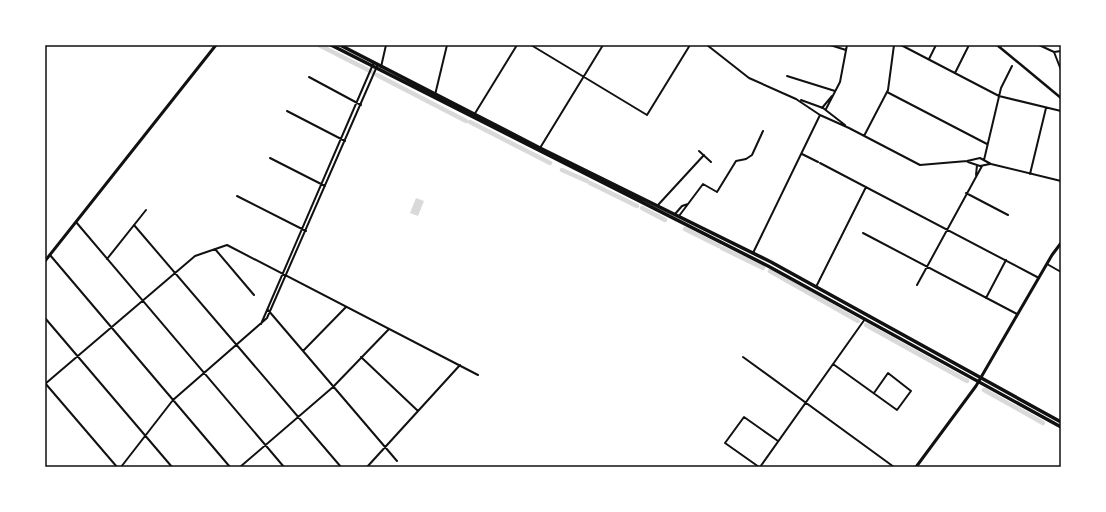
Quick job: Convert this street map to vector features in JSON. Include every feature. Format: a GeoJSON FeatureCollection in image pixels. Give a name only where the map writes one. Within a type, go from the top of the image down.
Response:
{"type":"FeatureCollection","features":[{"type":"Feature","properties":{"kind":"main road"},"geometry":{"type":"LineString","coordinates":[[45,261],[216,45]]}},
{"type":"Feature","properties":{"kind":"main road"},"geometry":{"type":"LineString","coordinates":[[331,45],[379,67],[768,266],[1061,422]]}},
{"type":"Feature","properties":{"kind":"main road"},"geometry":{"type":"LineString","coordinates":[[340,45],[373,64]]}},
{"type":"Feature","properties":{"kind":"main road"},"geometry":{"type":"LineString","coordinates":[[539,149],[658,205],[753,253],[980,379],[1061,427]]}},
{"type":"Feature","properties":{"kind":"main road"},"geometry":{"type":"LineString","coordinates":[[916,467],[980,379],[1017,314],[1061,242]]}},
{"type":"Feature","properties":{"kind":"street"},"geometry":{"type":"LineString","coordinates":[[121,467],[173,400],[260,325],[270,313],[374,74],[379,67],[386,45]]}},
{"type":"Feature","properties":{"kind":"street"},"geometry":{"type":"LineString","coordinates":[[435,96],[447,45]]}},
{"type":"Feature","properties":{"kind":"street"},"geometry":{"type":"LineString","coordinates":[[474,116],[517,45]]}},
{"type":"Feature","properties":{"kind":"street"},"geometry":{"type":"LineString","coordinates":[[531,45],[647,115],[690,45]]}},
{"type":"Feature","properties":{"kind":"street"},"geometry":{"type":"LineString","coordinates":[[539,149],[602,45]]}},
{"type":"Feature","properties":{"kind":"street"},"geometry":{"type":"LineString","coordinates":[[708,45],[749,78],[796,99],[822,108],[849,128]]}},
{"type":"Feature","properties":{"kind":"street"},"geometry":{"type":"LineString","coordinates":[[830,45],[846,50]]}},
{"type":"Feature","properties":{"kind":"street"},"geometry":{"type":"LineString","coordinates":[[823,116],[841,77],[847,45]]}},
{"type":"Feature","properties":{"kind":"street"},"geometry":{"type":"LineString","coordinates":[[864,136],[887,92],[894,45]]}},
{"type":"Feature","properties":{"kind":"street"},"geometry":{"type":"LineString","coordinates":[[901,45],[998,96],[1061,112]]}},
{"type":"Feature","properties":{"kind":"street"},"geometry":{"type":"LineString","coordinates":[[929,59],[936,45]]}},
{"type":"Feature","properties":{"kind":"street"},"geometry":{"type":"LineString","coordinates":[[954,73],[969,45]]}},
{"type":"Feature","properties":{"kind":"street"},"geometry":{"type":"LineString","coordinates":[[997,45],[1061,98]]}},
{"type":"Feature","properties":{"kind":"street"},"geometry":{"type":"LineString","coordinates":[[1039,45],[1054,52],[1061,51]]}},
{"type":"Feature","properties":{"kind":"street"},"geometry":{"type":"LineString","coordinates":[[1054,52],[1061,70]]}},
{"type":"Feature","properties":{"kind":"street"},"geometry":{"type":"LineString","coordinates":[[260,325],[268,310],[373,64]]}},
{"type":"Feature","properties":{"kind":"street"},"geometry":{"type":"LineString","coordinates":[[975,176],[979,159],[987,144],[998,96],[1012,66]]}},
{"type":"Feature","properties":{"kind":"street"},"geometry":{"type":"LineString","coordinates":[[787,76],[835,91]]}},
{"type":"Feature","properties":{"kind":"street"},"geometry":{"type":"LineString","coordinates":[[309,77],[361,105]]}},
{"type":"Feature","properties":{"kind":"street"},"geometry":{"type":"LineString","coordinates":[[887,92],[987,144]]}},
{"type":"Feature","properties":{"kind":"street"},"geometry":{"type":"LineString","coordinates":[[818,113],[833,95]]}},
{"type":"Feature","properties":{"kind":"street"},"geometry":{"type":"LineString","coordinates":[[796,99],[820,115],[849,128],[920,165],[979,159],[991,164],[1061,182]]}},
{"type":"Feature","properties":{"kind":"street"},"geometry":{"type":"LineString","coordinates":[[1030,174],[1046,108]]}},
{"type":"Feature","properties":{"kind":"street"},"geometry":{"type":"LineString","coordinates":[[287,111],[345,141]]}},
{"type":"Feature","properties":{"kind":"street"},"geometry":{"type":"LineString","coordinates":[[753,253],[820,115]]}},
{"type":"Feature","properties":{"kind":"street"},"geometry":{"type":"LineString","coordinates":[[679,216],[703,184],[717,192],[736,161],[746,159],[752,155],[763,131]]}},
{"type":"Feature","properties":{"kind":"street"},"geometry":{"type":"LineString","coordinates":[[699,151],[711,162]]}},
{"type":"Feature","properties":{"kind":"street"},"geometry":{"type":"LineString","coordinates":[[917,285],[975,176],[982,166],[984,161],[984,152]]}},
{"type":"Feature","properties":{"kind":"street"},"geometry":{"type":"LineString","coordinates":[[801,153],[1039,278]]}},
{"type":"Feature","properties":{"kind":"street"},"geometry":{"type":"LineString","coordinates":[[658,205],[704,155]]}},
{"type":"Feature","properties":{"kind":"street"},"geometry":{"type":"LineString","coordinates":[[270,158],[325,186]]}},
{"type":"Feature","properties":{"kind":"street"},"geometry":{"type":"LineString","coordinates":[[967,161],[982,166],[991,164]]}},
{"type":"Feature","properties":{"kind":"street"},"geometry":{"type":"LineString","coordinates":[[816,287],[866,187]]}},
{"type":"Feature","properties":{"kind":"street"},"geometry":{"type":"LineString","coordinates":[[966,193],[1008,214]]}},
{"type":"Feature","properties":{"kind":"street"},"geometry":{"type":"LineString","coordinates":[[237,196],[306,231]]}},
{"type":"Feature","properties":{"kind":"street"},"geometry":{"type":"LineString","coordinates":[[675,214],[682,206],[688,204]]}},
{"type":"Feature","properties":{"kind":"street"},"geometry":{"type":"LineString","coordinates":[[107,259],[146,210]]}},
{"type":"Feature","properties":{"kind":"street"},"geometry":{"type":"LineString","coordinates":[[76,222],[284,467]]}},
{"type":"Feature","properties":{"kind":"street"},"geometry":{"type":"LineString","coordinates":[[134,225],[299,416],[341,467]]}},
{"type":"Feature","properties":{"kind":"street"},"geometry":{"type":"LineString","coordinates":[[863,233],[1017,314]]}},
{"type":"Feature","properties":{"kind":"street"},"geometry":{"type":"LineString","coordinates":[[117,467],[45,383],[78,357],[196,256],[227,245],[478,375]]}},
{"type":"Feature","properties":{"kind":"street"},"geometry":{"type":"LineString","coordinates":[[215,249],[254,295]]}},
{"type":"Feature","properties":{"kind":"street"},"geometry":{"type":"LineString","coordinates":[[50,255],[230,467]]}},
{"type":"Feature","properties":{"kind":"street"},"geometry":{"type":"LineString","coordinates":[[986,298],[1006,260]]}},
{"type":"Feature","properties":{"kind":"street"},"geometry":{"type":"LineString","coordinates":[[1047,264],[1061,272]]}},
{"type":"Feature","properties":{"kind":"street"},"geometry":{"type":"LineString","coordinates":[[303,351],[346,307]]}},
{"type":"Feature","properties":{"kind":"street"},"geometry":{"type":"LineString","coordinates":[[268,310],[397,461]]}},
{"type":"Feature","properties":{"kind":"street"},"geometry":{"type":"LineString","coordinates":[[45,318],[172,467]]}},
{"type":"Feature","properties":{"kind":"street"},"geometry":{"type":"LineString","coordinates":[[778,442],[744,417],[725,443],[759,467],[778,442],[806,403],[865,318]]}},
{"type":"Feature","properties":{"kind":"street"},"geometry":{"type":"LineString","coordinates":[[240,467],[333,387],[389,329]]}},
{"type":"Feature","properties":{"kind":"street"},"geometry":{"type":"LineString","coordinates":[[743,357],[894,467]]}},
{"type":"Feature","properties":{"kind":"street"},"geometry":{"type":"LineString","coordinates":[[361,358],[418,411]]}},
{"type":"Feature","properties":{"kind":"street"},"geometry":{"type":"LineString","coordinates":[[833,364],[897,410],[912,391],[888,373],[874,393]]}},
{"type":"Feature","properties":{"kind":"street"},"geometry":{"type":"LineString","coordinates":[[367,467],[460,365]]}},
{"type":"Feature","properties":{"kind":"shaded area"},"geometry":{"type":"Polygon","coordinates":[[[416,198],[424,201],[418,216],[410,213],[416,198]]]}},
{"type":"Feature","properties":{"kind":"waterway"},"geometry":{"type":"LineString","coordinates":[[319,45],[368,70]]}},
{"type":"Feature","properties":{"kind":"waterway"},"geometry":{"type":"LineString","coordinates":[[377,75],[466,121]]}},
{"type":"Feature","properties":{"kind":"waterway"},"geometry":{"type":"LineString","coordinates":[[470,122],[550,163]]}},
{"type":"Feature","properties":{"kind":"waterway"},"geometry":{"type":"LineString","coordinates":[[562,170],[587,181]]}},
{"type":"Feature","properties":{"kind":"waterway"},"geometry":{"type":"LineString","coordinates":[[590,183],[637,206]]}},
{"type":"Feature","properties":{"kind":"waterway"},"geometry":{"type":"LineString","coordinates":[[642,208],[665,220]]}},
{"type":"Feature","properties":{"kind":"waterway"},"geometry":{"type":"LineString","coordinates":[[685,229],[719,246]]}},
{"type":"Feature","properties":{"kind":"waterway"},"geometry":{"type":"LineString","coordinates":[[722,248],[763,268]]}},
{"type":"Feature","properties":{"kind":"waterway"},"geometry":{"type":"LineString","coordinates":[[770,271],[858,321]]}},
{"type":"Feature","properties":{"kind":"waterway"},"geometry":{"type":"LineString","coordinates":[[866,325],[967,381]]}},
{"type":"Feature","properties":{"kind":"waterway"},"geometry":{"type":"LineString","coordinates":[[984,390],[1043,423]]}}]}
